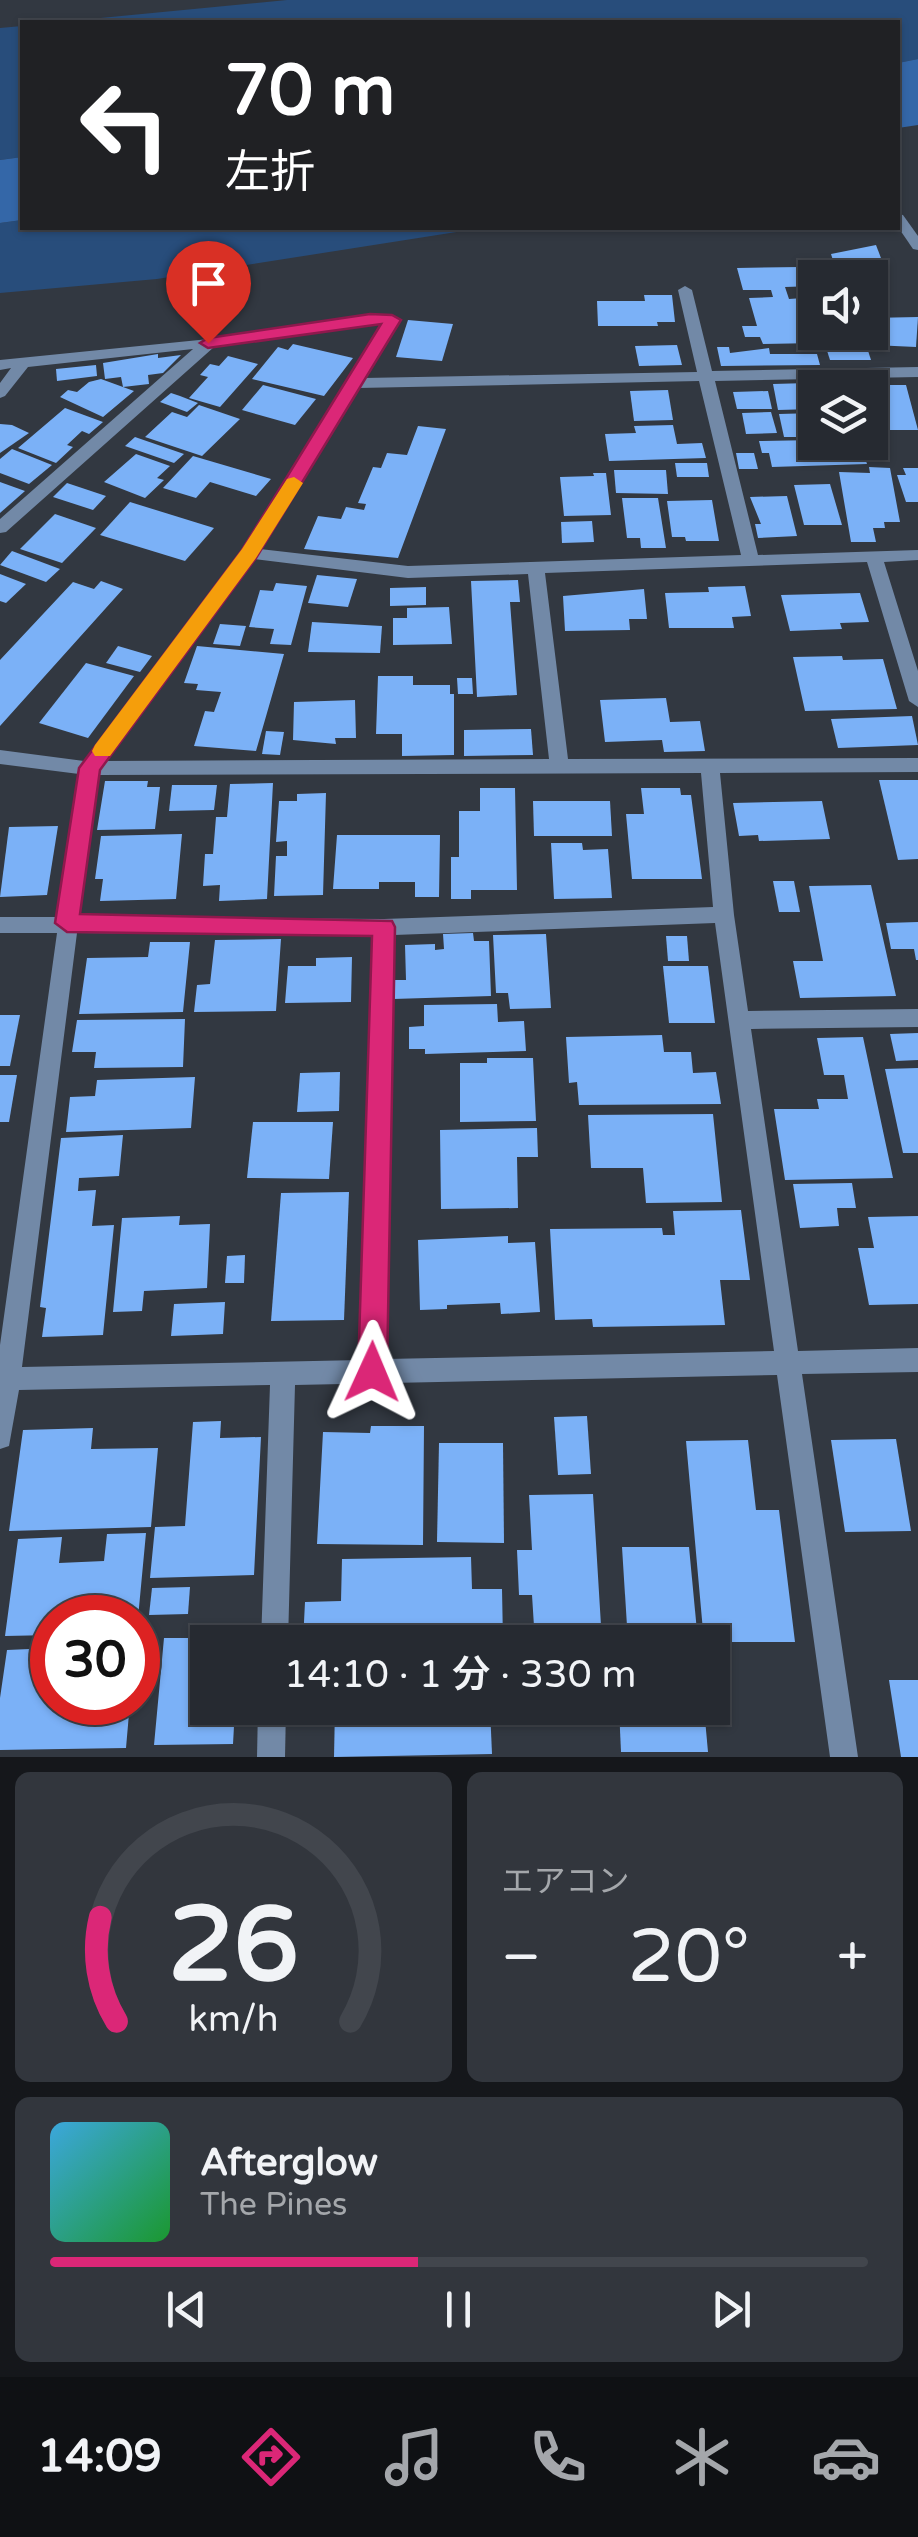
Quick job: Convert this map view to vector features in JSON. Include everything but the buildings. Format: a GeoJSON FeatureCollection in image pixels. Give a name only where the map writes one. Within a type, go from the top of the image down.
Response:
{"type":"FeatureCollection","features":[{"type":"Feature","properties":{"kind":"street"},"geometry":{"type":"LineString","coordinates":[[900,221],[918,246]]}},
{"type":"Feature","properties":{"kind":"street"},"geometry":{"type":"LineString","coordinates":[[685,290],[750,562]]}},
{"type":"Feature","properties":{"kind":"street"},"geometry":{"type":"LineString","coordinates":[[0,365],[208,343],[370,319],[392,320],[357,383],[249,553],[90,768],[4,1379],[0,1437]]}},
{"type":"Feature","properties":{"kind":"street"},"geometry":{"type":"LineString","coordinates":[[0,528],[208,343]]}},
{"type":"Feature","properties":{"kind":"street"},"geometry":{"type":"LineString","coordinates":[[0,393],[23,363]]}},
{"type":"Feature","properties":{"kind":"street"},"geometry":{"type":"LineString","coordinates":[[357,383],[918,372]]}},
{"type":"Feature","properties":{"kind":"street"},"geometry":{"type":"LineString","coordinates":[[249,553],[408,572],[918,555]]}},
{"type":"Feature","properties":{"kind":"street"},"geometry":{"type":"LineString","coordinates":[[874,557],[918,701]]}},
{"type":"Feature","properties":{"kind":"street"},"geometry":{"type":"LineString","coordinates":[[536,568],[559,767]]}},
{"type":"Feature","properties":{"kind":"street"},"geometry":{"type":"LineString","coordinates":[[0,757],[90,768],[918,765]]}},
{"type":"Feature","properties":{"kind":"street"},"geometry":{"type":"LineString","coordinates":[[710,767],[724,915],[844,1757]]}},
{"type":"Feature","properties":{"kind":"street"},"geometry":{"type":"LineString","coordinates":[[0,925],[384,927],[724,915]]}},
{"type":"Feature","properties":{"kind":"street"},"geometry":{"type":"LineString","coordinates":[[372,1372],[384,927]]}},
{"type":"Feature","properties":{"kind":"street"},"geometry":{"type":"LineString","coordinates":[[740,1020],[918,1018]]}},
{"type":"Feature","properties":{"kind":"street"},"geometry":{"type":"LineString","coordinates":[[4,1379],[918,1360]]}},
{"type":"Feature","properties":{"kind":"street"},"geometry":{"type":"LineString","coordinates":[[275,1625],[284,1374]]}},
{"type":"Feature","properties":{"kind":"street"},"geometry":{"type":"LineString","coordinates":[[271,1757],[272,1725]]}},
{"type":"Feature","properties":{"kind":"shaded area"},"geometry":{"type":"Polygon","coordinates":[[[287,0],[918,0],[918,59],[900,63],[900,20],[80,20],[287,0]]]}},
{"type":"Feature","properties":{"kind":"shaded area"},"geometry":{"type":"Polygon","coordinates":[[[20,26],[20,157],[0,160],[0,28],[20,26]]]}},
{"type":"Feature","properties":{"kind":"shaded area"},"geometry":{"type":"Polygon","coordinates":[[[918,59],[918,125],[900,128],[900,63],[918,59]]]}},
{"type":"Feature","properties":{"kind":"shaded area"},"geometry":{"type":"Polygon","coordinates":[[[20,157],[20,220],[0,223],[0,160],[20,157]]]}},
{"type":"Feature","properties":{"kind":"shaded area"},"geometry":{"type":"Polygon","coordinates":[[[20,220],[20,230],[469,230],[157,279],[0,293],[0,223],[20,220]]]}},
{"type":"Feature","properties":{"kind":"slow traffic"},"geometry":{"type":"LineString","coordinates":[[103,751],[249,553],[294,483]]}},
{"type":"Feature","properties":{"kind":"route"},"geometry":{"type":"LineString","coordinates":[[208,343],[370,319],[392,320],[357,383],[249,553],[90,768],[67,923],[384,927],[372,1372]]}}]}
